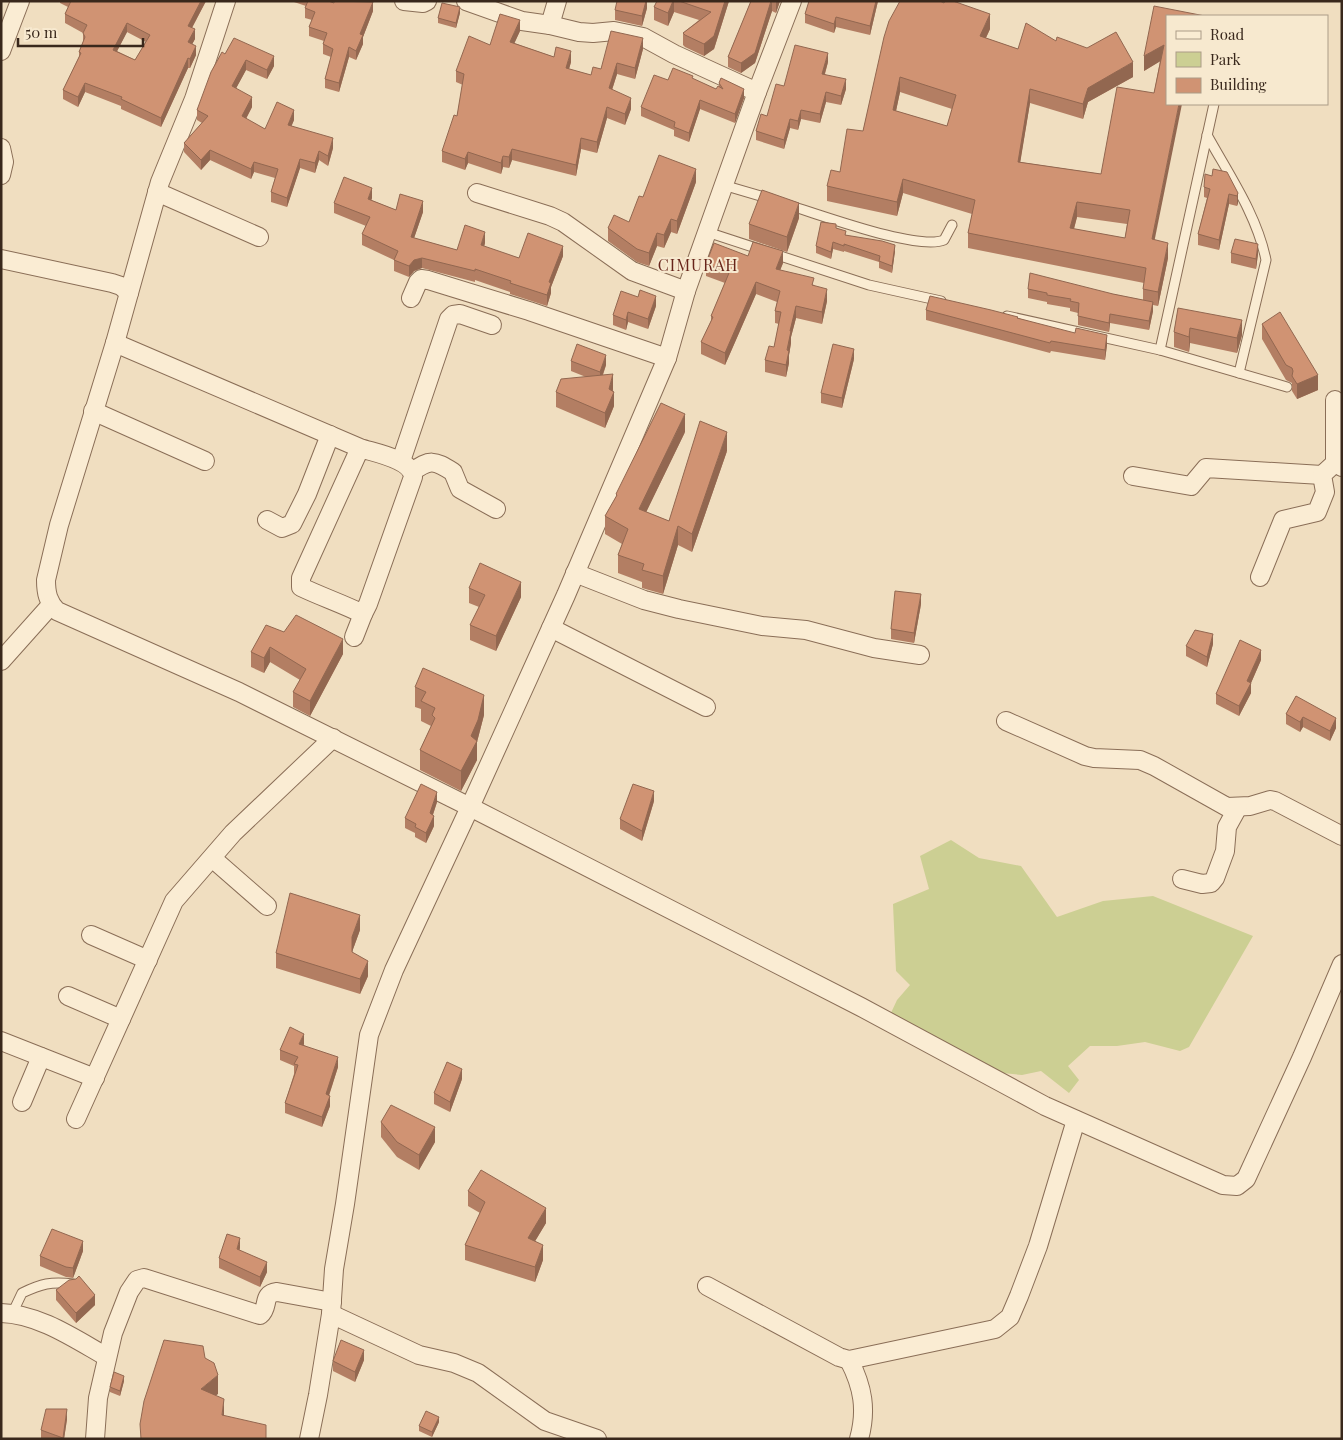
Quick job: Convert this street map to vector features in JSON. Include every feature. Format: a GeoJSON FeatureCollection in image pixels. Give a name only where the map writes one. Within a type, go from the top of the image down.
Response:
{"type":"FeatureCollection","features":[{"type":"Feature","properties":{"kind":"street"},"geometry":{"type":"LineString","coordinates":[[1,51],[20,1]]}},
{"type":"Feature","properties":{"kind":"street"},"geometry":{"type":"LineString","coordinates":[[226,1],[194,99],[158,192],[115,343],[58,525],[46,580],[46,588],[51,605],[57,611],[239,692],[470,807],[852,1003],[1046,1106],[1223,1185],[1237,1186],[1246,1179],[1342,964]]}},
{"type":"Feature","properties":{"kind":"street"},"geometry":{"type":"LineString","coordinates":[[404,1],[423,3],[428,1]]}},
{"type":"Feature","properties":{"kind":"street"},"geometry":{"type":"LineString","coordinates":[[466,1],[522,21],[579,32],[614,31],[643,37],[674,54],[756,92]]}},
{"type":"Feature","properties":{"kind":"street"},"geometry":{"type":"LineString","coordinates":[[550,25],[557,1]]}},
{"type":"Feature","properties":{"kind":"street"},"geometry":{"type":"LineString","coordinates":[[310,1439],[331,1308],[334,1270],[369,1035],[394,970],[551,628],[667,358],[686,291],[706,232],[756,92],[792,1]]}},
{"type":"Feature","properties":{"kind":"street"},"geometry":{"type":"LineString","coordinates":[[1,148],[4,162],[1,175]]}},
{"type":"Feature","properties":{"kind":"street"},"geometry":{"type":"LineString","coordinates":[[158,192],[259,237]]}},
{"type":"Feature","properties":{"kind":"street"},"geometry":{"type":"LineString","coordinates":[[477,193],[550,216],[563,222],[632,271],[686,291]]}},
{"type":"Feature","properties":{"kind":"street"},"geometry":{"type":"LineString","coordinates":[[1,258],[112,283],[121,286],[129,293]]}},
{"type":"Feature","properties":{"kind":"street"},"geometry":{"type":"LineString","coordinates":[[411,298],[418,282],[421,279],[428,280],[528,311],[667,358]]}},
{"type":"Feature","properties":{"kind":"street"},"geometry":{"type":"LineString","coordinates":[[354,637],[368,604],[413,477],[406,466],[449,319],[453,315],[460,314],[492,325]]}},
{"type":"Feature","properties":{"kind":"street"},"geometry":{"type":"LineString","coordinates":[[115,343],[406,466],[432,462],[453,472],[460,489],[496,509]]}},
{"type":"Feature","properties":{"kind":"street"},"geometry":{"type":"LineString","coordinates":[[1260,577],[1283,520],[1317,512],[1333,468],[1335,400]]}},
{"type":"Feature","properties":{"kind":"street"},"geometry":{"type":"LineString","coordinates":[[93,411],[205,461]]}},
{"type":"Feature","properties":{"kind":"street"},"geometry":{"type":"LineString","coordinates":[[267,520],[282,528],[290,526],[294,522],[330,435]]}},
{"type":"Feature","properties":{"kind":"street"},"geometry":{"type":"LineString","coordinates":[[360,448],[308,561],[300,583],[301,587],[317,595],[363,614]]}},
{"type":"Feature","properties":{"kind":"street"},"geometry":{"type":"LineString","coordinates":[[1133,476],[1191,486],[1206,468],[1333,468]]}},
{"type":"Feature","properties":{"kind":"street"},"geometry":{"type":"LineString","coordinates":[[575,573],[644,600],[680,609],[762,626],[806,630],[874,648],[920,655]]}},
{"type":"Feature","properties":{"kind":"street"},"geometry":{"type":"LineString","coordinates":[[1,661],[51,605]]}},
{"type":"Feature","properties":{"kind":"street"},"geometry":{"type":"LineString","coordinates":[[551,628],[706,707]]}},
{"type":"Feature","properties":{"kind":"street"},"geometry":{"type":"LineString","coordinates":[[1006,721],[1085,756],[1140,760],[1227,807],[1250,806],[1270,800],[1274,801],[1342,836]]}},
{"type":"Feature","properties":{"kind":"street"},"geometry":{"type":"LineString","coordinates":[[76,1119],[174,901],[233,833],[332,738]]}},
{"type":"Feature","properties":{"kind":"street"},"geometry":{"type":"LineString","coordinates":[[1182,879],[1202,884],[1211,883],[1215,878],[1225,851],[1227,827],[1238,807]]}},
{"type":"Feature","properties":{"kind":"street"},"geometry":{"type":"LineString","coordinates":[[212,858],[267,906]]}},
{"type":"Feature","properties":{"kind":"street"},"geometry":{"type":"LineString","coordinates":[[91,935],[148,960]]}},
{"type":"Feature","properties":{"kind":"street"},"geometry":{"type":"LineString","coordinates":[[68,996],[122,1019]]}},
{"type":"Feature","properties":{"kind":"street"},"geometry":{"type":"LineString","coordinates":[[1,1041],[95,1078]]}},
{"type":"Feature","properties":{"kind":"street"},"geometry":{"type":"LineString","coordinates":[[22,1102],[41,1056]]}},
{"type":"Feature","properties":{"kind":"street"},"geometry":{"type":"LineString","coordinates":[[707,1286],[839,1357],[849,1360],[995,1330],[1010,1317],[1038,1246],[1076,1120]]}},
{"type":"Feature","properties":{"kind":"street"},"geometry":{"type":"LineString","coordinates":[[95,1439],[98,1398],[113,1333],[129,1292],[137,1280],[144,1278],[260,1314],[265,1309],[270,1293],[277,1292],[331,1308],[419,1355],[454,1364],[478,1374],[545,1421],[597,1439]]}},
{"type":"Feature","properties":{"kind":"street"},"geometry":{"type":"LineString","coordinates":[[7,1313],[24,1316],[61,1332],[107,1357]]}},
{"type":"Feature","properties":{"kind":"street"},"geometry":{"type":"LineString","coordinates":[[849,1360],[858,1376],[862,1396],[864,1421],[859,1439]]}},
{"type":"Feature","properties":{"kind":"lane"},"geometry":{"type":"LineString","coordinates":[[1160,350],[1214,105]]}},
{"type":"Feature","properties":{"kind":"lane"},"geometry":{"type":"LineString","coordinates":[[1207,135],[1249,209],[1263,246],[1266,260],[1239,373]]}},
{"type":"Feature","properties":{"kind":"lane"},"geometry":{"type":"LineString","coordinates":[[723,185],[888,236],[936,244],[944,240],[952,225]]}},
{"type":"Feature","properties":{"kind":"lane"},"geometry":{"type":"LineString","coordinates":[[706,232],[869,285],[947,302]]}},
{"type":"Feature","properties":{"kind":"lane"},"geometry":{"type":"LineString","coordinates":[[995,313],[1160,350],[1287,387]]}},
{"type":"Feature","properties":{"kind":"lane"},"geometry":{"type":"LineString","coordinates":[[7,1313],[22,1293],[41,1284],[56,1282],[73,1284]]}},
{"type":"Feature","properties":{"kind":"green space"},"geometry":{"type":"Polygon","coordinates":[[[951,840],[979,858],[1021,866],[1057,917],[1103,901],[1153,896],[1253,936],[1189,1047],[1180,1051],[1145,1042],[1117,1046],[1090,1046],[1068,1066],[1079,1080],[1069,1093],[1041,1071],[1022,1075],[1002,1073],[890,1015],[897,1000],[910,985],[896,971],[893,904],[929,889],[920,856],[951,840]]]}},
{"type":"Feature","properties":{"kind":"building"},"geometry":{"type":"Polygon","coordinates":[[[71,1],[201,1],[188,26],[195,29],[188,42],[196,46],[190,59],[188,58],[161,118],[121,99],[122,97],[85,83],[78,97],[63,90],[81,53],[79,52],[85,37],[83,33],[87,25],[65,14],[71,1]],[[127,23],[113,50],[135,60],[150,35],[127,23]]]}},
{"type":"Feature","properties":{"kind":"building"},"geometry":{"type":"Polygon","coordinates":[[[308,1],[328,1],[334,3],[334,1],[373,2],[360,34],[363,35],[356,51],[349,47],[339,83],[325,79],[333,49],[323,44],[327,33],[309,27],[315,12],[305,8],[308,1]]]}},
{"type":"Feature","properties":{"kind":"building"},"geometry":{"type":"Polygon","coordinates":[[[617,1],[646,1],[642,16],[615,10],[617,1]]]}},
{"type":"Feature","properties":{"kind":"building"},"geometry":{"type":"Polygon","coordinates":[[[657,1],[673,1],[668,13],[654,7],[657,1]]]}},
{"type":"Feature","properties":{"kind":"building"},"geometry":{"type":"Polygon","coordinates":[[[679,1],[725,1],[714,36],[704,44],[683,33],[711,12],[679,1]]]}},
{"type":"Feature","properties":{"kind":"building"},"geometry":{"type":"Polygon","coordinates":[[[751,1],[771,1],[755,53],[741,63],[728,57],[751,1]]]}},
{"type":"Feature","properties":{"kind":"building"},"geometry":{"type":"Polygon","coordinates":[[[809,1],[876,1],[870,26],[836,17],[834,24],[805,14],[809,1]]]}},
{"type":"Feature","properties":{"kind":"building"},"geometry":{"type":"Polygon","coordinates":[[[900,1],[940,1],[944,3],[945,1],[953,1],[990,14],[980,36],[1018,49],[1026,23],[1056,41],[1057,37],[1087,48],[1116,32],[1133,62],[1088,88],[1083,104],[1030,89],[1018,162],[1101,174],[1117,87],[1154,93],[1164,45],[1144,56],[1154,6],[1200,15],[1166,15],[1166,105],[1179,105],[1152,239],[1168,243],[1158,292],[1143,289],[1146,268],[968,233],[975,200],[903,179],[897,202],[827,186],[831,170],[840,172],[847,129],[863,131],[889,21],[900,1]],[[900,77],[893,110],[947,126],[956,95],[900,77]],[[1077,202],[1070,228],[1125,238],[1130,210],[1077,202]]]}},
{"type":"Feature","properties":{"kind":"building"},"geometry":{"type":"Polygon","coordinates":[[[442,3],[460,7],[456,23],[438,18],[442,3]]]}},
{"type":"Feature","properties":{"kind":"building"},"geometry":{"type":"Polygon","coordinates":[[[500,14],[520,20],[510,42],[554,57],[556,47],[571,51],[566,68],[591,75],[593,67],[601,69],[611,31],[643,38],[635,68],[617,63],[609,88],[631,98],[625,114],[607,107],[597,142],[581,138],[576,165],[512,149],[509,157],[503,156],[501,163],[468,152],[465,159],[442,151],[454,115],[457,116],[464,74],[456,71],[469,36],[490,45],[500,14]]]}},
{"type":"Feature","properties":{"kind":"building"},"geometry":{"type":"Polygon","coordinates":[[[234,38],[274,56],[267,70],[246,60],[232,86],[252,97],[242,116],[265,129],[277,102],[294,110],[288,125],[333,138],[328,156],[319,151],[315,163],[300,159],[287,198],[271,192],[278,169],[254,162],[251,169],[210,150],[201,160],[184,143],[208,116],[197,110],[211,72],[222,52],[225,54],[234,38]]]}},
{"type":"Feature","properties":{"kind":"building"},"geometry":{"type":"Polygon","coordinates":[[[795,45],[828,53],[822,74],[846,79],[841,96],[826,92],[820,114],[801,110],[798,121],[790,119],[784,140],[756,131],[761,114],[767,116],[776,84],[784,86],[795,45]]]}},
{"type":"Feature","properties":{"kind":"building"},"geometry":{"type":"Polygon","coordinates":[[[673,68],[693,76],[692,78],[716,89],[718,86],[723,89],[719,83],[721,78],[744,89],[735,114],[700,100],[689,133],[674,127],[675,122],[641,107],[654,75],[668,80],[673,68]]]}},
{"type":"Feature","properties":{"kind":"building"},"geometry":{"type":"Polygon","coordinates":[[[659,155],[696,169],[677,221],[671,219],[664,235],[657,233],[649,253],[637,249],[608,228],[614,215],[629,222],[639,196],[643,197],[659,155]]]}},
{"type":"Feature","properties":{"kind":"building"},"geometry":{"type":"Polygon","coordinates":[[[1213,169],[1227,172],[1238,193],[1237,196],[1229,194],[1219,240],[1198,234],[1210,189],[1204,187],[1205,174],[1212,176],[1213,169]]]}},
{"type":"Feature","properties":{"kind":"building"},"geometry":{"type":"Polygon","coordinates":[[[344,177],[372,188],[368,199],[396,210],[400,194],[423,201],[411,237],[457,250],[465,225],[485,232],[481,245],[519,258],[528,233],[563,246],[549,282],[551,283],[547,295],[475,269],[475,271],[422,258],[414,260],[409,266],[394,260],[398,251],[362,234],[370,217],[334,203],[344,177]]]}},
{"type":"Feature","properties":{"kind":"building"},"geometry":{"type":"Polygon","coordinates":[[[762,190],[799,203],[787,237],[749,224],[762,190]]]}},
{"type":"Feature","properties":{"kind":"building"},"geometry":{"type":"Polygon","coordinates":[[[821,222],[836,224],[836,228],[846,231],[845,235],[895,245],[892,266],[879,261],[880,256],[844,244],[844,246],[833,242],[831,252],[816,246],[821,222]]]}},
{"type":"Feature","properties":{"kind":"building"},"geometry":{"type":"Polygon","coordinates":[[[1235,239],[1258,244],[1256,259],[1231,253],[1235,239]]]}},
{"type":"Feature","properties":{"kind":"building"},"geometry":{"type":"Polygon","coordinates":[[[753,242],[783,251],[776,269],[814,278],[812,285],[827,289],[822,312],[796,306],[790,331],[786,365],[765,360],[769,346],[774,347],[781,312],[775,311],[780,291],[756,282],[725,353],[701,342],[713,317],[711,316],[729,273],[706,264],[714,243],[748,256],[753,242]]]}},
{"type":"Feature","properties":{"kind":"building"},"geometry":{"type":"Polygon","coordinates":[[[1030,273],[1153,302],[1149,321],[1110,314],[1109,323],[1078,316],[1079,303],[1070,301],[1071,299],[1047,295],[1047,293],[1028,289],[1030,273]]]}},
{"type":"Feature","properties":{"kind":"building"},"geometry":{"type":"Polygon","coordinates":[[[640,290],[656,296],[648,319],[628,312],[626,320],[613,315],[621,291],[638,297],[640,290]]]}},
{"type":"Feature","properties":{"kind":"building"},"geometry":{"type":"Polygon","coordinates":[[[930,296],[991,310],[1075,333],[1076,328],[1107,335],[1105,350],[1051,341],[1050,343],[926,310],[930,296]]]}},
{"type":"Feature","properties":{"kind":"building"},"geometry":{"type":"Polygon","coordinates":[[[1178,308],[1242,320],[1237,338],[1190,328],[1189,337],[1174,332],[1178,308]]]}},
{"type":"Feature","properties":{"kind":"building"},"geometry":{"type":"Polygon","coordinates":[[[1280,312],[1318,375],[1297,384],[1292,376],[1292,368],[1286,365],[1262,324],[1280,312]]]}},
{"type":"Feature","properties":{"kind":"building"},"geometry":{"type":"Polygon","coordinates":[[[577,344],[606,355],[600,372],[571,361],[577,344]]]}},
{"type":"Feature","properties":{"kind":"building"},"geometry":{"type":"Polygon","coordinates":[[[833,344],[854,349],[842,398],[821,393],[833,344]]]}},
{"type":"Feature","properties":{"kind":"building"},"geometry":{"type":"Polygon","coordinates":[[[613,374],[609,389],[614,392],[605,413],[556,392],[561,379],[613,374]]]}},
{"type":"Feature","properties":{"kind":"building"},"geometry":{"type":"Polygon","coordinates":[[[661,403],[685,414],[639,509],[669,521],[700,421],[727,432],[692,534],[678,526],[663,576],[642,570],[644,564],[618,555],[628,529],[605,516],[661,403]]]}},
{"type":"Feature","properties":{"kind":"building"},"geometry":{"type":"Polygon","coordinates":[[[480,563],[521,582],[496,636],[470,625],[485,595],[469,588],[480,563]]]}},
{"type":"Feature","properties":{"kind":"building"},"geometry":{"type":"Polygon","coordinates":[[[895,591],[921,594],[914,633],[891,629],[895,591]]]}},
{"type":"Feature","properties":{"kind":"building"},"geometry":{"type":"Polygon","coordinates":[[[296,615],[343,639],[310,701],[293,692],[306,669],[270,647],[264,658],[251,652],[266,625],[284,632],[296,615]]]}},
{"type":"Feature","properties":{"kind":"building"},"geometry":{"type":"Polygon","coordinates":[[[1195,630],[1213,634],[1207,657],[1186,646],[1195,630]]]}},
{"type":"Feature","properties":{"kind":"building"},"geometry":{"type":"Polygon","coordinates":[[[1240,640],[1261,650],[1247,681],[1251,683],[1239,706],[1216,694],[1240,640]]]}},
{"type":"Feature","properties":{"kind":"building"},"geometry":{"type":"Polygon","coordinates":[[[423,668],[484,695],[478,720],[471,736],[477,741],[461,771],[420,750],[435,718],[432,715],[435,708],[421,701],[426,692],[415,687],[423,668]]]}},
{"type":"Feature","properties":{"kind":"building"},"geometry":{"type":"Polygon","coordinates":[[[1296,696],[1336,718],[1330,731],[1303,717],[1300,722],[1286,714],[1296,696]]]}},
{"type":"Feature","properties":{"kind":"building"},"geometry":{"type":"Polygon","coordinates":[[[421,784],[437,792],[430,813],[434,816],[426,833],[415,827],[416,824],[405,818],[421,784]]]}},
{"type":"Feature","properties":{"kind":"building"},"geometry":{"type":"Polygon","coordinates":[[[633,784],[654,791],[642,831],[620,819],[633,784]]]}},
{"type":"Feature","properties":{"kind":"building"},"geometry":{"type":"Polygon","coordinates":[[[290,893],[360,915],[352,937],[352,952],[368,961],[360,979],[276,953],[290,893]]]}},
{"type":"Feature","properties":{"kind":"building"},"geometry":{"type":"Polygon","coordinates":[[[290,1027],[304,1034],[299,1044],[338,1057],[326,1094],[330,1096],[322,1117],[285,1103],[298,1065],[294,1064],[298,1057],[280,1050],[290,1027]]]}},
{"type":"Feature","properties":{"kind":"building"},"geometry":{"type":"Polygon","coordinates":[[[447,1062],[462,1069],[450,1102],[434,1093],[447,1062]]]}},
{"type":"Feature","properties":{"kind":"building"},"geometry":{"type":"Polygon","coordinates":[[[391,1105],[435,1127],[419,1155],[397,1142],[381,1122],[391,1105]]]}},
{"type":"Feature","properties":{"kind":"building"},"geometry":{"type":"Polygon","coordinates":[[[481,1170],[546,1208],[528,1238],[543,1245],[535,1267],[465,1245],[485,1202],[468,1191],[481,1170]]]}},
{"type":"Feature","properties":{"kind":"building"},"geometry":{"type":"Polygon","coordinates":[[[52,1229],[83,1241],[73,1268],[40,1256],[52,1229]]]}},
{"type":"Feature","properties":{"kind":"building"},"geometry":{"type":"Polygon","coordinates":[[[227,1234],[240,1238],[237,1249],[267,1262],[260,1277],[219,1258],[227,1234]]]}},
{"type":"Feature","properties":{"kind":"building"},"geometry":{"type":"Polygon","coordinates":[[[79,1276],[95,1295],[76,1313],[56,1290],[69,1280],[76,1279],[79,1276]]]}},
{"type":"Feature","properties":{"kind":"building"},"geometry":{"type":"Polygon","coordinates":[[[164,1340],[203,1346],[205,1358],[214,1363],[218,1375],[201,1389],[224,1399],[222,1415],[266,1425],[266,1439],[141,1439],[140,1424],[144,1401],[164,1340]]]}},
{"type":"Feature","properties":{"kind":"building"},"geometry":{"type":"Polygon","coordinates":[[[341,1340],[364,1350],[355,1372],[333,1361],[341,1340]]]}},
{"type":"Feature","properties":{"kind":"building"},"geometry":{"type":"Polygon","coordinates":[[[114,1372],[124,1376],[120,1391],[110,1387],[114,1372]]]}},
{"type":"Feature","properties":{"kind":"building"},"geometry":{"type":"Polygon","coordinates":[[[46,1409],[67,1409],[63,1438],[41,1430],[46,1409]]]}},
{"type":"Feature","properties":{"kind":"building"},"geometry":{"type":"Polygon","coordinates":[[[426,1411],[439,1417],[432,1432],[419,1426],[426,1411]]]}},
{"type":"Feature","properties":{"kind":"district","name":"CIMURAH"},"geometry":{"type":"Point","coordinates":[698,264]}}]}
